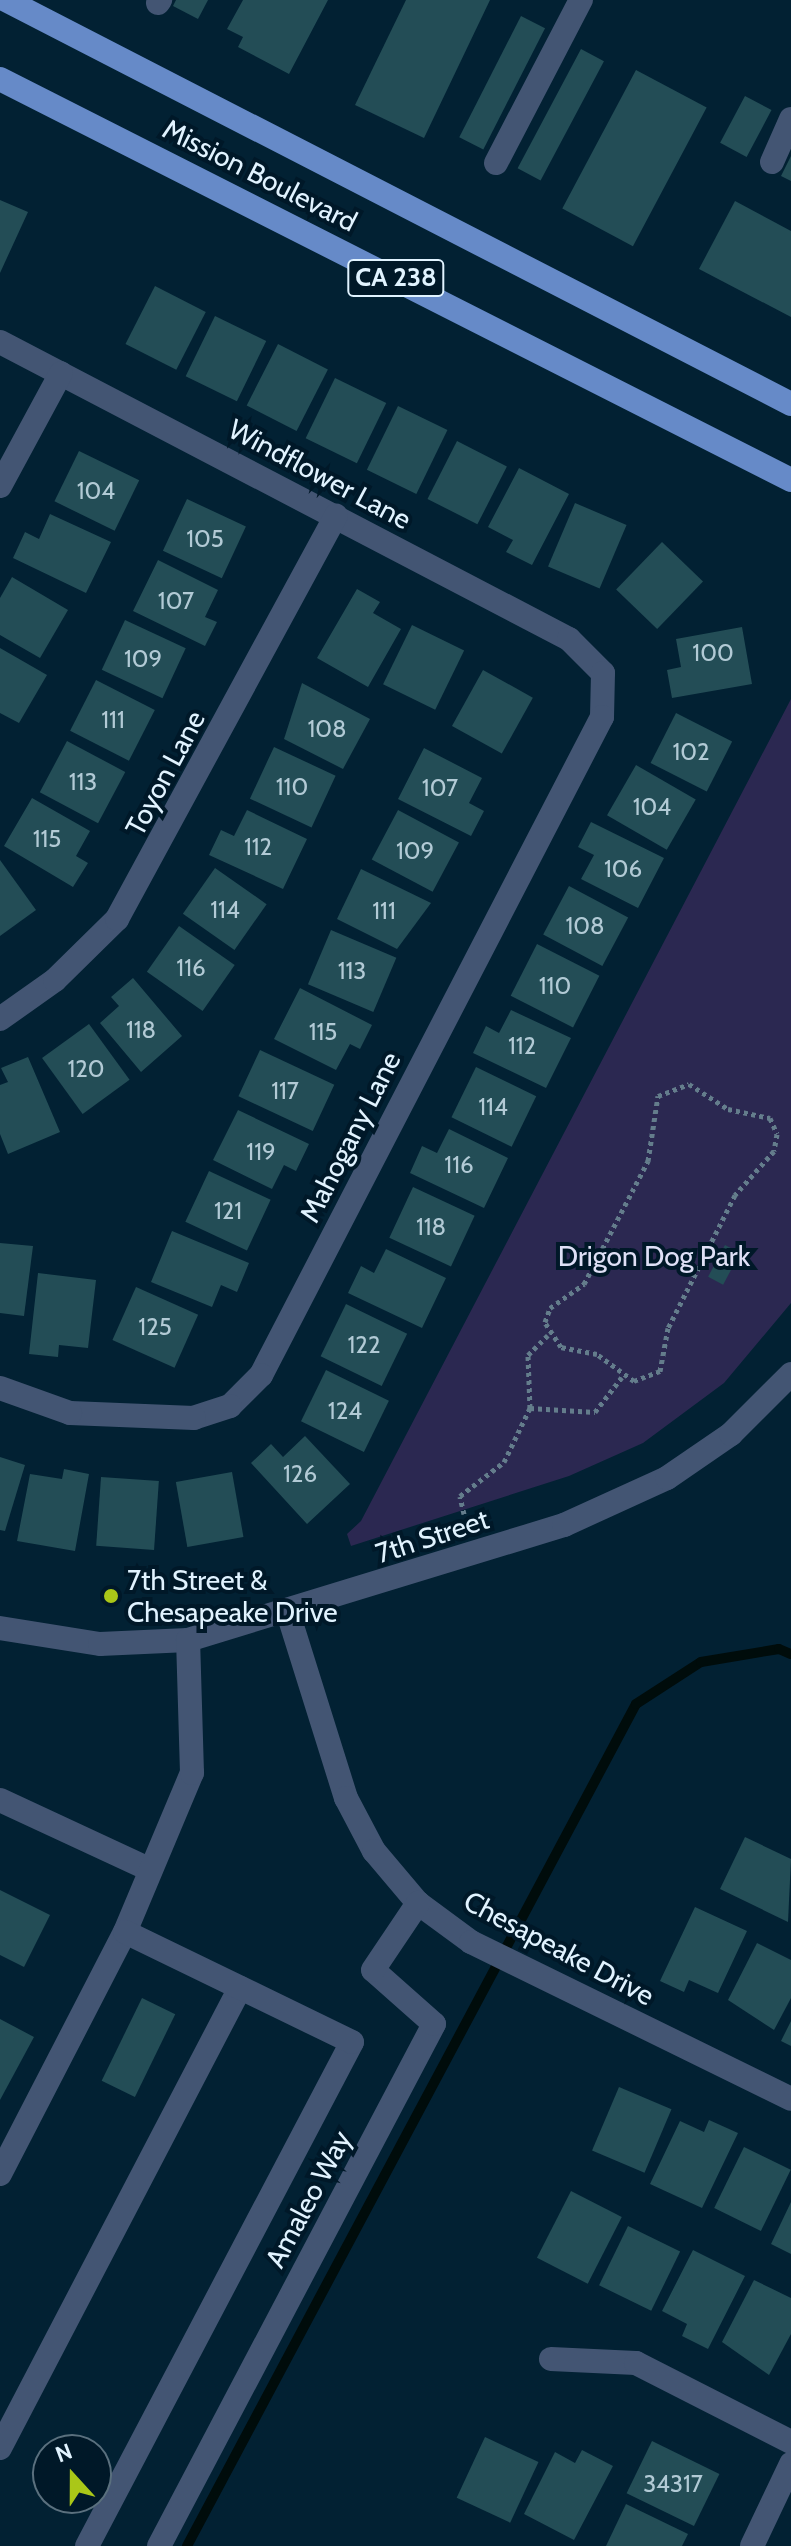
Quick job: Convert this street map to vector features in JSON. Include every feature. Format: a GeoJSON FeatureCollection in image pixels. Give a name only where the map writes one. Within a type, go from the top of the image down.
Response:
{"type":"FeatureCollection","features":[{"type":"Feature","properties":{"kind":"main road","name":"Mission Boulevard"},"geometry":{"type":"LineString","coordinates":[[6,0],[791,404]]}},
{"type":"Feature","properties":{"kind":"main road","name":"Mission Boulevard"},"geometry":{"type":"LineString","coordinates":[[0,79],[791,480]]}},
{"type":"Feature","properties":{"kind":"street"},"geometry":{"type":"LineString","coordinates":[[496,163],[581,0]]}},
{"type":"Feature","properties":{"kind":"street"},"geometry":{"type":"LineString","coordinates":[[772,162],[791,119]]}},
{"type":"Feature","properties":{"kind":"street","name":"Windflower Lane"},"geometry":{"type":"LineString","coordinates":[[0,342],[569,639],[603,673]]}},
{"type":"Feature","properties":{"kind":"street"},"geometry":{"type":"LineString","coordinates":[[0,486],[61,373]]}},
{"type":"Feature","properties":{"kind":"street","name":"Toyon Lane"},"geometry":{"type":"LineString","coordinates":[[0,1019],[55,980],[117,919],[336,516]]}},
{"type":"Feature","properties":{"kind":"street","name":"Mahogany Lane"},"geometry":{"type":"LineString","coordinates":[[0,1388],[70,1413],[194,1418],[230,1406],[261,1375],[602,717],[603,673]]}},
{"type":"Feature","properties":{"kind":"street","name":"7th Street"},"geometry":{"type":"LineString","coordinates":[[0,1628],[100,1644],[188,1640],[288,1613],[614,1505],[731,1434],[791,1374]]}},
{"type":"Feature","properties":{"kind":"street","name":"Chesapeake Drive"},"geometry":{"type":"LineString","coordinates":[[288,1613],[346,1798],[374,1851],[418,1903],[471,1942],[791,2099]]}},
{"type":"Feature","properties":{"kind":"street"},"geometry":{"type":"LineString","coordinates":[[0,2174],[125,1932],[192,1773],[188,1640]]}},
{"type":"Feature","properties":{"kind":"street"},"geometry":{"type":"LineString","coordinates":[[0,1800],[151,1870]]}},
{"type":"Feature","properties":{"kind":"street","name":"Amaleo Way"},"geometry":{"type":"LineString","coordinates":[[159,2546],[434,2024],[373,1970],[418,1903]]}},
{"type":"Feature","properties":{"kind":"street"},"geometry":{"type":"LineString","coordinates":[[87,2546],[352,2042],[125,1932]]}},
{"type":"Feature","properties":{"kind":"street"},"geometry":{"type":"LineString","coordinates":[[0,2448],[240,1988]]}},
{"type":"Feature","properties":{"kind":"street"},"geometry":{"type":"LineString","coordinates":[[551,2359],[636,2363],[791,2442]]}},
{"type":"Feature","properties":{"kind":"street"},"geometry":{"type":"LineString","coordinates":[[752,2546],[791,2464]]}},
{"type":"Feature","properties":{"kind":"path"},"geometry":{"type":"LineString","coordinates":[[464,1514],[460,1496],[504,1462],[530,1408],[528,1355],[548,1335],[550,1308],[584,1284],[648,1161],[658,1096],[689,1084],[728,1109],[770,1118],[774,1151],[735,1195],[668,1328],[660,1371],[634,1381],[622,1377],[597,1354],[561,1347],[548,1335]]}},
{"type":"Feature","properties":{"kind":"path"},"geometry":{"type":"LineString","coordinates":[[530,1408],[595,1412],[622,1377]]}},
{"type":"Feature","properties":{"kind":"green space","name":"Drigon Dog Park"},"geometry":{"type":"Polygon","coordinates":[[[791,699],[791,1303],[724,1383],[643,1443],[569,1476],[351,1546],[347,1534],[361,1521],[791,699]]]}},
{"type":"Feature","properties":{"kind":"building"},"geometry":{"type":"Polygon","coordinates":[[[176,0],[208,0],[198,19],[173,6],[176,0]]]}},
{"type":"Feature","properties":{"kind":"building"},"geometry":{"type":"Polygon","coordinates":[[[243,0],[328,0],[289,74],[238,47],[243,37],[227,29],[243,0]]]}},
{"type":"Feature","properties":{"kind":"building"},"geometry":{"type":"Polygon","coordinates":[[[406,0],[490,0],[424,138],[355,105],[406,0]]]}},
{"type":"Feature","properties":{"kind":"building"},"geometry":{"type":"Polygon","coordinates":[[[521,16],[545,28],[483,149],[459,137],[521,16]]]}},
{"type":"Feature","properties":{"kind":"building"},"geometry":{"type":"Polygon","coordinates":[[[581,49],[604,61],[541,180],[518,168],[581,49]]]}},
{"type":"Feature","properties":{"kind":"building"},"geometry":{"type":"Polygon","coordinates":[[[636,70],[707,108],[633,246],[562,209],[636,70]]]}},
{"type":"Feature","properties":{"kind":"building"},"geometry":{"type":"Polygon","coordinates":[[[745,96],[771,110],[747,157],[720,143],[745,96]]]}},
{"type":"Feature","properties":{"kind":"building"},"geometry":{"type":"Polygon","coordinates":[[[791,156],[791,181],[781,176],[791,156]]]}},
{"type":"Feature","properties":{"kind":"building"},"geometry":{"type":"Polygon","coordinates":[[[0,200],[28,212],[0,273],[0,200]]]}},
{"type":"Feature","properties":{"kind":"building"},"geometry":{"type":"Polygon","coordinates":[[[735,201],[791,231],[791,317],[699,269],[735,201]]]}},
{"type":"Feature","properties":{"kind":"building"},"geometry":{"type":"Polygon","coordinates":[[[155,286],[206,312],[176,370],[125,344],[155,286]]]}},
{"type":"Feature","properties":{"kind":"building"},"geometry":{"type":"Polygon","coordinates":[[[215,316],[266,341],[237,401],[186,376],[215,316]]]}},
{"type":"Feature","properties":{"kind":"building"},"geometry":{"type":"Polygon","coordinates":[[[278,344],[328,369],[297,431],[247,405],[278,344]]]}},
{"type":"Feature","properties":{"kind":"building"},"geometry":{"type":"Polygon","coordinates":[[[335,378],[386,403],[357,463],[306,438],[335,378]]]}},
{"type":"Feature","properties":{"kind":"building"},"geometry":{"type":"Polygon","coordinates":[[[398,406],[447,430],[416,494],[367,470],[398,406]]]}},
{"type":"Feature","properties":{"kind":"building"},"geometry":{"type":"Polygon","coordinates":[[[457,441],[507,466],[477,524],[427,499],[457,441]]]}},
{"type":"Feature","properties":{"kind":"building"},"geometry":{"type":"Polygon","coordinates":[[[79,451],[139,480],[115,531],[54,501],[79,451]]]}},
{"type":"Feature","properties":{"kind":"building"},"geometry":{"type":"Polygon","coordinates":[[[519,468],[569,494],[532,565],[506,552],[513,540],[488,527],[519,468]]]}},
{"type":"Feature","properties":{"kind":"building"},"geometry":{"type":"Polygon","coordinates":[[[187,499],[246,526],[222,578],[163,551],[187,499]]]}},
{"type":"Feature","properties":{"kind":"building"},"geometry":{"type":"Polygon","coordinates":[[[575,503],[627,525],[600,588],[548,567],[575,503]]]}},
{"type":"Feature","properties":{"kind":"building"},"geometry":{"type":"Polygon","coordinates":[[[50,514],[111,542],[86,593],[13,558],[25,532],[39,539],[50,514]]]}},
{"type":"Feature","properties":{"kind":"building"},"geometry":{"type":"Polygon","coordinates":[[[662,542],[703,582],[657,629],[616,589],[662,542]]]}},
{"type":"Feature","properties":{"kind":"building"},"geometry":{"type":"Polygon","coordinates":[[[158,560],[218,590],[205,617],[217,622],[205,646],[133,611],[158,560]]]}},
{"type":"Feature","properties":{"kind":"building"},"geometry":{"type":"Polygon","coordinates":[[[12,577],[68,610],[40,658],[0,635],[0,598],[12,577]]]}},
{"type":"Feature","properties":{"kind":"building"},"geometry":{"type":"Polygon","coordinates":[[[357,589],[380,602],[373,613],[401,629],[368,687],[317,658],[357,589]]]}},
{"type":"Feature","properties":{"kind":"building"},"geometry":{"type":"Polygon","coordinates":[[[125,620],[186,648],[162,698],[102,670],[125,620]]]}},
{"type":"Feature","properties":{"kind":"building"},"geometry":{"type":"Polygon","coordinates":[[[412,625],[464,650],[435,710],[383,684],[412,625]]]}},
{"type":"Feature","properties":{"kind":"building"},"geometry":{"type":"Polygon","coordinates":[[[742,627],[752,684],[672,698],[667,670],[681,667],[676,639],[742,627]]]}},
{"type":"Feature","properties":{"kind":"building"},"geometry":{"type":"Polygon","coordinates":[[[0,648],[47,675],[19,723],[0,713],[0,648]]]}},
{"type":"Feature","properties":{"kind":"building"},"geometry":{"type":"Polygon","coordinates":[[[483,670],[533,698],[502,754],[452,726],[483,670]]]}},
{"type":"Feature","properties":{"kind":"building"},"geometry":{"type":"Polygon","coordinates":[[[96,680],[155,710],[129,761],[70,731],[96,680]]]}},
{"type":"Feature","properties":{"kind":"building"},"geometry":{"type":"Polygon","coordinates":[[[302,683],[370,719],[343,769],[284,739],[302,683]]]}},
{"type":"Feature","properties":{"kind":"building"},"geometry":{"type":"Polygon","coordinates":[[[676,713],[732,742],[707,791],[651,763],[676,713]]]}},
{"type":"Feature","properties":{"kind":"building"},"geometry":{"type":"Polygon","coordinates":[[[67,741],[125,772],[98,823],[40,792],[67,741]]]}},
{"type":"Feature","properties":{"kind":"building"},"geometry":{"type":"Polygon","coordinates":[[[274,747],[336,776],[312,827],[250,799],[274,747]]]}},
{"type":"Feature","properties":{"kind":"building"},"geometry":{"type":"Polygon","coordinates":[[[424,748],[482,778],[469,803],[484,811],[471,836],[398,799],[424,748]]]}},
{"type":"Feature","properties":{"kind":"building"},"geometry":{"type":"Polygon","coordinates":[[[636,765],[696,800],[667,850],[607,815],[636,765]]]}},
{"type":"Feature","properties":{"kind":"building"},"geometry":{"type":"Polygon","coordinates":[[[32,798],[90,831],[76,856],[88,863],[73,887],[4,846],[32,798]]]}},
{"type":"Feature","properties":{"kind":"building"},"geometry":{"type":"Polygon","coordinates":[[[247,810],[307,839],[283,889],[209,855],[221,830],[234,836],[247,810]]]}},
{"type":"Feature","properties":{"kind":"building"},"geometry":{"type":"Polygon","coordinates":[[[398,810],[459,842],[433,892],[372,859],[398,810]]]}},
{"type":"Feature","properties":{"kind":"building"},"geometry":{"type":"Polygon","coordinates":[[[591,822],[664,858],[638,908],[581,879],[594,855],[578,847],[591,822]]]}},
{"type":"Feature","properties":{"kind":"building"},"geometry":{"type":"Polygon","coordinates":[[[0,860],[36,910],[0,936],[0,860]]]}},
{"type":"Feature","properties":{"kind":"building"},"geometry":{"type":"Polygon","coordinates":[[[215,868],[267,904],[234,950],[183,914],[215,868]]]}},
{"type":"Feature","properties":{"kind":"building"},"geometry":{"type":"Polygon","coordinates":[[[361,869],[431,903],[397,949],[337,919],[361,869]]]}},
{"type":"Feature","properties":{"kind":"building"},"geometry":{"type":"Polygon","coordinates":[[[569,886],[628,917],[602,966],[543,935],[569,886]]]}},
{"type":"Feature","properties":{"kind":"building"},"geometry":{"type":"Polygon","coordinates":[[[179,926],[235,965],[203,1011],[147,972],[179,926]]]}},
{"type":"Feature","properties":{"kind":"building"},"geometry":{"type":"Polygon","coordinates":[[[331,930],[396,958],[373,1012],[308,984],[331,930]]]}},
{"type":"Feature","properties":{"kind":"building"},"geometry":{"type":"Polygon","coordinates":[[[537,944],[599,976],[573,1027],[511,996],[537,944]]]}},
{"type":"Feature","properties":{"kind":"building"},"geometry":{"type":"Polygon","coordinates":[[[133,978],[182,1036],[141,1072],[100,1023],[119,1006],[111,997],[133,978]]]}},
{"type":"Feature","properties":{"kind":"building"},"geometry":{"type":"Polygon","coordinates":[[[300,988],[372,1025],[360,1049],[350,1044],[336,1070],[274,1039],[300,988]]]}},
{"type":"Feature","properties":{"kind":"building"},"geometry":{"type":"Polygon","coordinates":[[[511,1010],[571,1038],[546,1088],[473,1053],[486,1026],[499,1033],[511,1010]]]}},
{"type":"Feature","properties":{"kind":"building"},"geometry":{"type":"Polygon","coordinates":[[[89,1024],[130,1080],[83,1114],[42,1058],[89,1024]]]}},
{"type":"Feature","properties":{"kind":"building"},"geometry":{"type":"Polygon","coordinates":[[[260,1050],[334,1085],[313,1131],[238,1096],[260,1050]]]}},
{"type":"Feature","properties":{"kind":"building"},"geometry":{"type":"Polygon","coordinates":[[[28,1057],[60,1132],[8,1154],[0,1134],[0,1085],[8,1082],[1,1068],[28,1057]]]}},
{"type":"Feature","properties":{"kind":"building"},"geometry":{"type":"Polygon","coordinates":[[[476,1067],[536,1096],[512,1147],[451,1117],[476,1067]]]}},
{"type":"Feature","properties":{"kind":"building"},"geometry":{"type":"Polygon","coordinates":[[[238,1110],[309,1144],[296,1171],[284,1165],[272,1189],[213,1160],[238,1110]]]}},
{"type":"Feature","properties":{"kind":"building"},"geometry":{"type":"Polygon","coordinates":[[[449,1129],[508,1158],[484,1208],[410,1173],[422,1146],[437,1153],[449,1129]]]}},
{"type":"Feature","properties":{"kind":"building"},"geometry":{"type":"Polygon","coordinates":[[[209,1171],[271,1200],[247,1250],[185,1222],[209,1171]]]}},
{"type":"Feature","properties":{"kind":"building"},"geometry":{"type":"Polygon","coordinates":[[[413,1187],[475,1216],[451,1266],[389,1238],[413,1187]]]}},
{"type":"Feature","properties":{"kind":"building"},"geometry":{"type":"Polygon","coordinates":[[[172,1231],[249,1263],[237,1292],[221,1285],[212,1307],[151,1282],[172,1231]]]}},
{"type":"Feature","properties":{"kind":"building"},"geometry":{"type":"Polygon","coordinates":[[[0,1243],[33,1246],[24,1316],[0,1313],[0,1243]]]}},
{"type":"Feature","properties":{"kind":"building"},"geometry":{"type":"Polygon","coordinates":[[[725,1245],[740,1253],[723,1285],[708,1277],[725,1245]]]}},
{"type":"Feature","properties":{"kind":"building"},"geometry":{"type":"Polygon","coordinates":[[[386,1249],[446,1278],[422,1328],[348,1293],[361,1266],[374,1273],[386,1249]]]}},
{"type":"Feature","properties":{"kind":"building"},"geometry":{"type":"Polygon","coordinates":[[[38,1273],[96,1280],[88,1348],[59,1345],[58,1357],[29,1354],[38,1273]]]}},
{"type":"Feature","properties":{"kind":"building"},"geometry":{"type":"Polygon","coordinates":[[[136,1287],[198,1315],[175,1368],[112,1340],[136,1287]]]}},
{"type":"Feature","properties":{"kind":"building"},"geometry":{"type":"Polygon","coordinates":[[[346,1304],[407,1334],[382,1386],[321,1356],[346,1304]]]}},
{"type":"Feature","properties":{"kind":"building"},"geometry":{"type":"Polygon","coordinates":[[[326,1370],[389,1401],[364,1452],[301,1421],[326,1370]]]}},
{"type":"Feature","properties":{"kind":"building"},"geometry":{"type":"Polygon","coordinates":[[[305,1436],[350,1484],[307,1524],[251,1463],[271,1444],[283,1457],[305,1436]]]}},
{"type":"Feature","properties":{"kind":"building"},"geometry":{"type":"Polygon","coordinates":[[[0,1457],[25,1465],[5,1531],[0,1530],[0,1457]]]}},
{"type":"Feature","properties":{"kind":"building"},"geometry":{"type":"Polygon","coordinates":[[[64,1469],[89,1474],[75,1551],[17,1541],[30,1474],[62,1479],[64,1469]]]}},
{"type":"Feature","properties":{"kind":"building"},"geometry":{"type":"Polygon","coordinates":[[[232,1472],[243,1537],[187,1547],[176,1482],[232,1472]]]}},
{"type":"Feature","properties":{"kind":"building"},"geometry":{"type":"Polygon","coordinates":[[[101,1477],[159,1481],[154,1550],[96,1546],[101,1477]]]}},
{"type":"Feature","properties":{"kind":"building"},"geometry":{"type":"Polygon","coordinates":[[[745,1837],[791,1859],[788,1922],[720,1889],[745,1837]]]}},
{"type":"Feature","properties":{"kind":"building"},"geometry":{"type":"Polygon","coordinates":[[[0,1890],[50,1915],[24,1967],[0,1955],[0,1890]]]}},
{"type":"Feature","properties":{"kind":"building"},"geometry":{"type":"Polygon","coordinates":[[[695,1907],[747,1931],[718,1993],[689,1980],[684,1992],[660,1981],[695,1907]]]}},
{"type":"Feature","properties":{"kind":"building"},"geometry":{"type":"Polygon","coordinates":[[[757,1943],[791,1960],[791,1998],[774,2030],[728,2000],[757,1943]]]}},
{"type":"Feature","properties":{"kind":"building"},"geometry":{"type":"Polygon","coordinates":[[[142,1998],[175,2014],[135,2097],[102,2081],[142,1998]]]}},
{"type":"Feature","properties":{"kind":"building"},"geometry":{"type":"Polygon","coordinates":[[[0,2019],[34,2037],[0,2100],[0,2019]]]}},
{"type":"Feature","properties":{"kind":"building"},"geometry":{"type":"Polygon","coordinates":[[[791,2021],[791,2046],[781,2041],[791,2021]]]}},
{"type":"Feature","properties":{"kind":"building"},"geometry":{"type":"Polygon","coordinates":[[[619,2087],[671,2109],[645,2173],[592,2151],[619,2087]]]}},
{"type":"Feature","properties":{"kind":"building"},"geometry":{"type":"Polygon","coordinates":[[[709,2120],[738,2133],[702,2208],[650,2184],[680,2121],[704,2132],[709,2120]]]}},
{"type":"Feature","properties":{"kind":"building"},"geometry":{"type":"Polygon","coordinates":[[[744,2147],[791,2170],[761,2231],[714,2208],[744,2147]]]}},
{"type":"Feature","properties":{"kind":"building"},"geometry":{"type":"Polygon","coordinates":[[[571,2191],[622,2217],[588,2284],[537,2258],[571,2191]]]}},
{"type":"Feature","properties":{"kind":"building"},"geometry":{"type":"Polygon","coordinates":[[[791,2202],[791,2254],[771,2244],[791,2202]]]}},
{"type":"Feature","properties":{"kind":"building"},"geometry":{"type":"Polygon","coordinates":[[[628,2226],[680,2251],[651,2311],[599,2285],[628,2226]]]}},
{"type":"Feature","properties":{"kind":"building"},"geometry":{"type":"Polygon","coordinates":[[[693,2250],[745,2276],[708,2349],[682,2336],[687,2324],[662,2311],[693,2250]]]}},
{"type":"Feature","properties":{"kind":"building"},"geometry":{"type":"Polygon","coordinates":[[[754,2280],[791,2298],[791,2334],[769,2375],[722,2342],[754,2280]]]}},
{"type":"Feature","properties":{"kind":"building"},"geometry":{"type":"Polygon","coordinates":[[[485,2437],[538,2462],[510,2523],[457,2498],[485,2437]]]}},
{"type":"Feature","properties":{"kind":"building"},"geometry":{"type":"Polygon","coordinates":[[[652,2441],[719,2474],[694,2526],[627,2493],[652,2441]]]}},
{"type":"Feature","properties":{"kind":"building"},"geometry":{"type":"Polygon","coordinates":[[[582,2450],[613,2466],[574,2540],[524,2514],[555,2452],[575,2463],[582,2450]]]}},
{"type":"Feature","properties":{"kind":"building"},"geometry":{"type":"Polygon","coordinates":[[[626,2504],[688,2534],[682,2546],[606,2546],[626,2504]]]}},
{"type":"Feature","properties":{"kind":"waterway"},"geometry":{"type":"LineString","coordinates":[[187,2546],[636,1704],[701,1662],[779,1649],[791,1654]]}},
{"type":"Feature","properties":{"kind":"place","name":"7th Street & Chesapeake Drive"},"geometry":{"type":"Point","coordinates":[111,1596]}}]}
